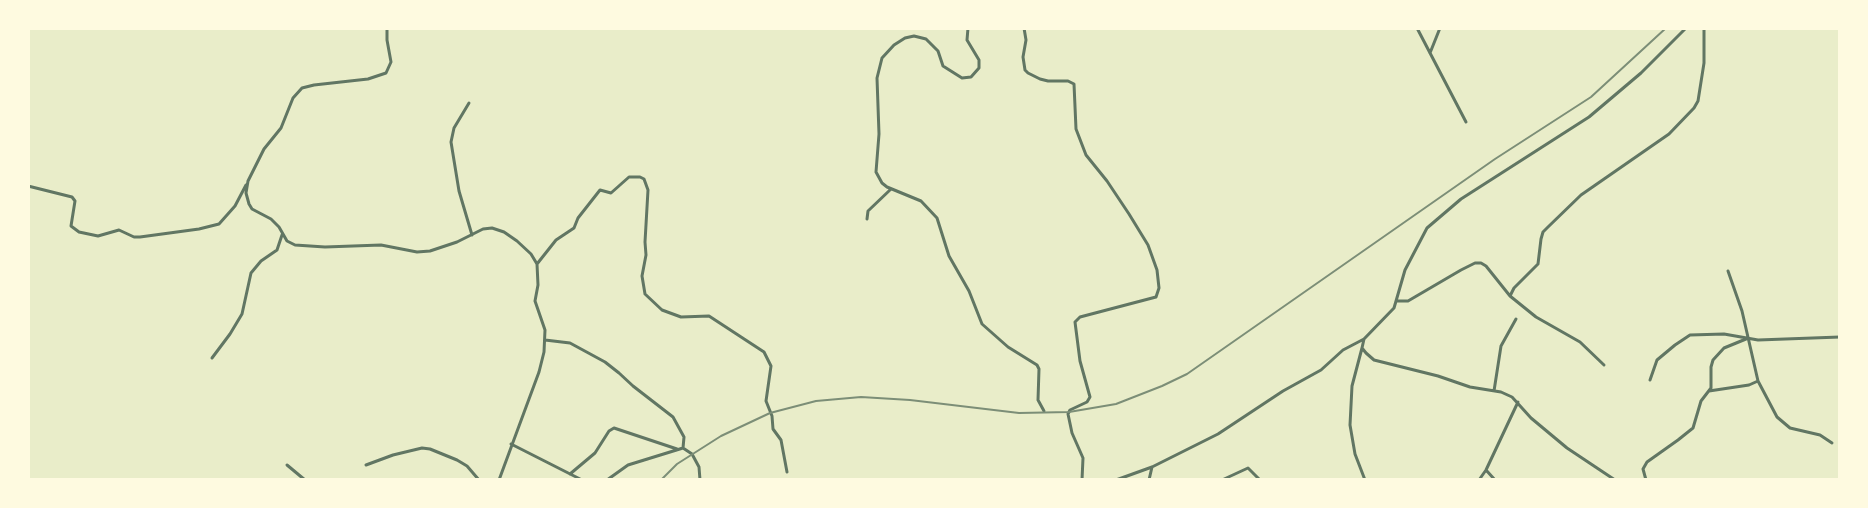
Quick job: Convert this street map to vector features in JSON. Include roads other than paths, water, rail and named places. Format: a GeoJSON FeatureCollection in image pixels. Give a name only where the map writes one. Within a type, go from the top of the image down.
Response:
{"type":"FeatureCollection","features":[{"type":"Feature","properties":{"kind":"street"},"geometry":{"type":"LineString","coordinates":[[28,186],[72,197],[75,201],[71,226],[79,232],[98,236],[118,230],[134,237],[140,237],[219,224],[235,206],[264,149],[281,128],[293,98],[302,88],[368,79],[386,73],[391,62],[387,28]]}},
{"type":"Feature","properties":{"kind":"street"},"geometry":{"type":"LineString","coordinates":[[968,28],[967,40],[979,60],[979,68],[971,77],[962,78],[943,66],[938,51],[927,39],[915,36],[905,38],[894,45],[882,58],[877,78],[879,134],[875,167],[877,177],[882,183],[921,201],[937,218],[949,256],[969,291],[981,324],[1008,347],[1037,365],[1039,369],[1038,400],[1044,411]]}},
{"type":"Feature","properties":{"kind":"street"},"geometry":{"type":"LineString","coordinates":[[1024,28],[1025,70],[1028,74],[1040,79],[1068,81],[1074,84],[1076,129],[1086,155],[1107,181],[1134,222],[1148,245],[1157,270],[1159,288],[1156,297],[1080,317],[1075,322],[1079,353],[1090,397],[1087,402],[1069,411],[1068,414],[1072,433],[1082,454],[1082,480]]}},
{"type":"Feature","properties":{"kind":"street"},"geometry":{"type":"LineString","coordinates":[[1417,28],[1466,122]]}},
{"type":"Feature","properties":{"kind":"street"},"geometry":{"type":"LineString","coordinates":[[1430,53],[1440,28]]}},
{"type":"Feature","properties":{"kind":"street"},"geometry":{"type":"LineString","coordinates":[[1116,480],[1152,467],[1218,434],[1283,391],[1321,370],[1343,350],[1364,339],[1390,313],[1397,301],[1405,270],[1428,228],[1461,199],[1589,117],[1641,73],[1686,28]]}},
{"type":"Feature","properties":{"kind":"street"},"geometry":{"type":"LineString","coordinates":[[1510,296],[1514,288],[1538,264],[1543,232],[1581,195],[1669,134],[1695,108],[1704,63],[1704,28]]}},
{"type":"Feature","properties":{"kind":"street"},"geometry":{"type":"LineString","coordinates":[[469,103],[454,128],[451,142],[459,191],[472,235]]}},
{"type":"Feature","properties":{"kind":"street"},"geometry":{"type":"LineString","coordinates":[[537,264],[556,240],[573,228],[600,190],[603,189],[610,193],[629,177],[644,179],[648,190],[646,255],[642,276],[645,294],[662,310],[681,317],[709,316],[764,352],[771,366],[766,401],[772,416],[773,429],[781,440],[787,472]]}},
{"type":"Feature","properties":{"kind":"street"},"geometry":{"type":"LineString","coordinates":[[248,181],[246,193],[252,209],[272,219],[287,241],[295,245],[325,247],[381,245],[417,252],[430,251],[445,247],[483,229],[492,228],[504,232],[517,241],[537,264],[538,285],[535,300],[543,321],[545,340],[539,372],[499,480]]}},
{"type":"Feature","properties":{"kind":"street"},"geometry":{"type":"LineString","coordinates":[[867,219],[868,210],[891,189]]}},
{"type":"Feature","properties":{"kind":"street"},"geometry":{"type":"LineString","coordinates":[[212,358],[242,314],[251,273],[261,261],[277,250],[283,233]]}},
{"type":"Feature","properties":{"kind":"street"},"geometry":{"type":"LineString","coordinates":[[1397,301],[1408,301],[1461,270],[1481,263],[1510,296],[1536,317],[1580,342],[1604,365]]}},
{"type":"Feature","properties":{"kind":"street"},"geometry":{"type":"LineString","coordinates":[[1728,271],[1758,381],[1777,417],[1784,425],[1820,435],[1832,443]]}},
{"type":"Feature","properties":{"kind":"street"},"geometry":{"type":"LineString","coordinates":[[1494,391],[1501,346],[1516,319]]}},
{"type":"Feature","properties":{"kind":"street"},"geometry":{"type":"LineString","coordinates":[[1650,380],[1657,360],[1690,335],[1724,334],[1747,339],[1799,340],[1839,337]]}},
{"type":"Feature","properties":{"kind":"street"},"geometry":{"type":"LineString","coordinates":[[1364,339],[1352,386],[1350,425],[1355,454],[1365,480]]}},
{"type":"Feature","properties":{"kind":"street"},"geometry":{"type":"LineString","coordinates":[[1646,480],[1642,469],[1647,462],[1692,428],[1701,401],[1709,392],[1713,360],[1724,348],[1747,339]]}},
{"type":"Feature","properties":{"kind":"street"},"geometry":{"type":"LineString","coordinates":[[545,340],[570,343],[605,362],[673,417],[684,437],[683,448]]}},
{"type":"Feature","properties":{"kind":"street"},"geometry":{"type":"LineString","coordinates":[[1362,348],[1374,360],[1470,387],[1494,391],[1518,402],[1531,418],[1567,448],[1615,480]]}},
{"type":"Feature","properties":{"kind":"street"},"geometry":{"type":"LineString","coordinates":[[1709,392],[1749,385],[1758,381]]}},
{"type":"Feature","properties":{"kind":"street"},"geometry":{"type":"LineString","coordinates":[[1479,480],[1518,402]]}},
{"type":"Feature","properties":{"kind":"street"},"geometry":{"type":"LineString","coordinates":[[570,474],[595,453],[609,431],[614,428],[677,449]]}},
{"type":"Feature","properties":{"kind":"street"},"geometry":{"type":"LineString","coordinates":[[511,444],[582,480]]}},
{"type":"Feature","properties":{"kind":"street"},"geometry":{"type":"LineString","coordinates":[[366,465],[393,455],[430,448],[467,466],[479,480]]}},
{"type":"Feature","properties":{"kind":"street"},"geometry":{"type":"LineString","coordinates":[[607,480],[628,465],[683,448],[692,454],[699,467],[700,480]]}},
{"type":"Feature","properties":{"kind":"street"},"geometry":{"type":"LineString","coordinates":[[287,465],[304,480]]}},
{"type":"Feature","properties":{"kind":"street"},"geometry":{"type":"LineString","coordinates":[[1149,480],[1152,467]]}},
{"type":"Feature","properties":{"kind":"street"},"geometry":{"type":"LineString","coordinates":[[1222,480],[1248,468],[1260,480]]}},
{"type":"Feature","properties":{"kind":"street"},"geometry":{"type":"LineString","coordinates":[[1486,470],[1495,480]]}},
{"type":"Feature","properties":{"kind":"railway"},"geometry":{"type":"LineString","coordinates":[[661,480],[677,464],[721,436],[770,413],[816,401],[861,397],[910,400],[1019,413],[1069,412],[1116,404],[1162,386],[1187,374],[1495,159],[1591,97],[1666,28]]}}]}
